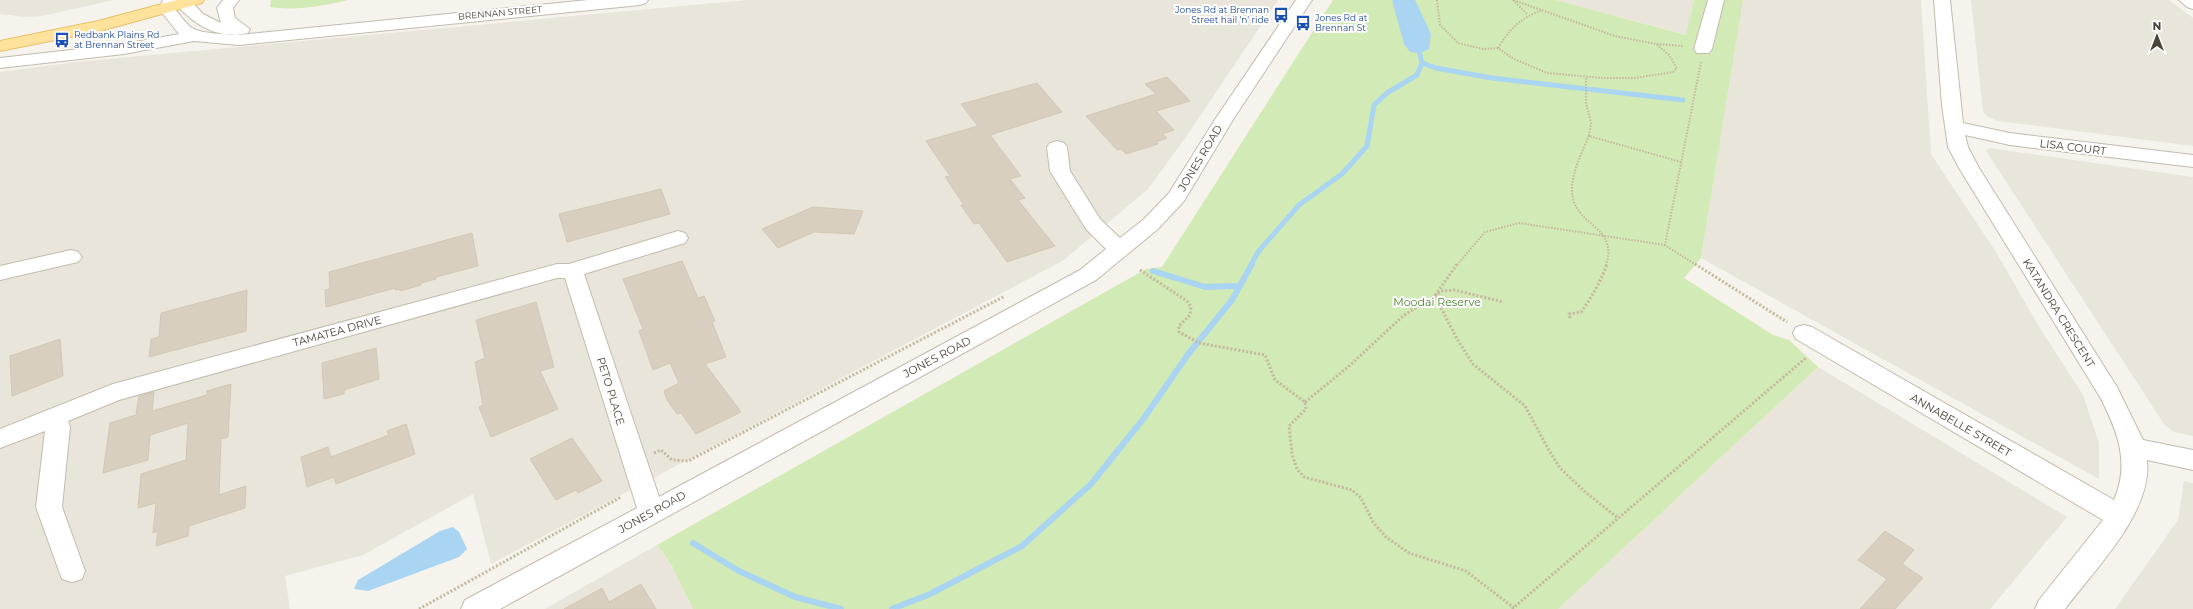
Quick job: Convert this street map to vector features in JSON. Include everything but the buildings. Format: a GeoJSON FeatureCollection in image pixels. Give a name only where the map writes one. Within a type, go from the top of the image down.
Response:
{"type":"FeatureCollection","features":[{"type":"Feature","properties":{"kind":"main road"},"geometry":{"type":"LineString","coordinates":[[0,32],[79,17],[148,0]]}},
{"type":"Feature","properties":{"kind":"main road"},"geometry":{"type":"LineString","coordinates":[[0,46],[100,26],[180,2]]}},
{"type":"Feature","properties":{"kind":"street"},"geometry":{"type":"LineString","coordinates":[[231,0],[225,8],[227,20],[242,29]]}},
{"type":"Feature","properties":{"kind":"street","name":"BRENNAN STREET"},"geometry":{"type":"LineString","coordinates":[[180,2],[179,26],[185,31],[197,37],[239,40],[407,22],[640,0]]}},
{"type":"Feature","properties":{"kind":"street","name":"JONES ROAD"},"geometry":{"type":"LineString","coordinates":[[476,609],[642,517],[1088,275],[1120,251],[1151,224],[1177,197],[1225,118],[1304,0]]}},
{"type":"Feature","properties":{"kind":"street"},"geometry":{"type":"LineString","coordinates":[[1703,49],[1716,0]]}},
{"type":"Feature","properties":{"kind":"street","name":"KATANDRA CRESCENT"},"geometry":{"type":"LineString","coordinates":[[1942,0],[1958,147],[1969,168],[2109,392],[2125,423],[2132,447],[2135,473],[2125,505],[2049,609]]}},
{"type":"Feature","properties":{"kind":"street"},"geometry":{"type":"LineString","coordinates":[[2187,0],[2193,4]]}},
{"type":"Feature","properties":{"kind":"street","name":"BRENNAN STREET"},"geometry":{"type":"LineString","coordinates":[[180,2],[198,19],[218,29]]}},
{"type":"Feature","properties":{"kind":"street","name":"BRENNAN STREET"},"geometry":{"type":"LineString","coordinates":[[0,63],[151,45],[197,37],[218,29],[407,22]]}},
{"type":"Feature","properties":{"kind":"street"},"geometry":{"type":"LineString","coordinates":[[151,45],[170,35],[179,26]]}},
{"type":"Feature","properties":{"kind":"street","name":"LISA COURT"},"geometry":{"type":"LineString","coordinates":[[1955,127],[2010,139],[2193,161]]}},
{"type":"Feature","properties":{"kind":"street"},"geometry":{"type":"LineString","coordinates":[[1057,147],[1060,171],[1093,224],[1120,251]]}},
{"type":"Feature","properties":{"kind":"street","name":"TAMATEA DRIVE"},"geometry":{"type":"LineString","coordinates":[[0,439],[113,393],[557,271],[571,271],[588,264],[678,238]]}},
{"type":"Feature","properties":{"kind":"street"},"geometry":{"type":"LineString","coordinates":[[0,273],[71,257]]}},
{"type":"Feature","properties":{"kind":"street","name":"PETO PLACE"},"geometry":{"type":"LineString","coordinates":[[571,271],[576,278],[633,461],[642,517]]}},
{"type":"Feature","properties":{"kind":"street","name":"ANNABELLE STREET"},"geometry":{"type":"LineString","coordinates":[[1813,339],[2118,516]]}},
{"type":"Feature","properties":{"kind":"street"},"geometry":{"type":"LineString","coordinates":[[54,417],[58,427],[49,507],[72,571]]}},
{"type":"Feature","properties":{"kind":"street"},"geometry":{"type":"LineString","coordinates":[[2132,447],[2193,460]]}},
{"type":"Feature","properties":{"kind":"path"},"geometry":{"type":"LineString","coordinates":[[1437,0],[1440,25],[1458,43],[1482,49],[1498,48],[1514,59],[1547,73],[1586,78],[1635,78],[1673,72],[1676,68],[1675,63],[1656,44]]}},
{"type":"Feature","properties":{"kind":"path"},"geometry":{"type":"LineString","coordinates":[[1513,0],[1527,14]]}},
{"type":"Feature","properties":{"kind":"path"},"geometry":{"type":"LineString","coordinates":[[1513,0],[1615,36],[1656,44],[1703,49],[1665,245]]}},
{"type":"Feature","properties":{"kind":"path"},"geometry":{"type":"LineString","coordinates":[[1498,48],[1517,23],[1527,14],[1543,10]]}},
{"type":"Feature","properties":{"kind":"path"},"geometry":{"type":"LineString","coordinates":[[1570,318],[1569,314],[1582,312],[1593,295],[1609,255],[1609,245],[1606,236],[1582,215],[1572,191],[1583,149],[1589,136],[1591,123],[1586,103],[1586,78]]}},
{"type":"Feature","properties":{"kind":"path"},"geometry":{"type":"LineString","coordinates":[[1589,136],[1681,162]]}},
{"type":"Feature","properties":{"kind":"path"},"geometry":{"type":"LineString","coordinates":[[1140,270],[1187,301],[1191,308],[1190,315],[1179,326],[1179,332],[1184,336],[1210,346],[1254,351],[1265,355],[1275,380],[1305,402],[1306,409],[1290,426],[1292,454],[1296,469],[1304,476],[1352,490],[1361,498],[1373,522],[1386,537],[1408,552],[1466,571],[1513,608],[1618,518],[1813,339],[1665,245],[1519,223],[1485,232],[1460,260],[1435,296]]}},
{"type":"Feature","properties":{"kind":"path"},"geometry":{"type":"LineString","coordinates":[[1305,402],[1347,368],[1403,316],[1442,291],[1454,290],[1504,302]]}},
{"type":"Feature","properties":{"kind":"path"},"geometry":{"type":"LineString","coordinates":[[633,461],[661,450],[665,458],[675,461],[688,461],[1006,296]]}},
{"type":"Feature","properties":{"kind":"path"},"geometry":{"type":"LineString","coordinates":[[1435,296],[1474,365],[1511,392],[1524,405],[1534,418],[1541,437],[1554,460],[1571,479],[1618,518]]}},
{"type":"Feature","properties":{"kind":"path"},"geometry":{"type":"LineString","coordinates":[[419,609],[621,497],[624,490]]}},
{"type":"Feature","properties":{"kind":"path"},"geometry":{"type":"LineString","coordinates":[[621,497],[642,517]]}},
{"type":"Feature","properties":{"kind":"shaded area"},"geometry":{"type":"Polygon","coordinates":[[[0,0],[114,0],[42,16],[26,17],[0,14],[0,0]]]}},
{"type":"Feature","properties":{"kind":"shaded area"},"geometry":{"type":"Polygon","coordinates":[[[747,0],[1278,0],[1186,137],[1148,189],[1064,260],[491,564],[473,494],[363,555],[285,576],[290,609],[0,609],[0,72],[76,62],[747,0]]]}},
{"type":"Feature","properties":{"kind":"shaded area"},"geometry":{"type":"Polygon","coordinates":[[[1556,0],[1694,0],[1687,35],[1556,0]]]}},
{"type":"Feature","properties":{"kind":"shaded area"},"geometry":{"type":"Polygon","coordinates":[[[1743,0],[1921,0],[1931,154],[1996,252],[2038,325],[2083,395],[2099,443],[2099,479],[1701,258],[1743,0]]]}},
{"type":"Feature","properties":{"kind":"shaded area"},"geometry":{"type":"Polygon","coordinates":[[[1971,0],[2169,0],[2193,18],[2193,146],[1998,121],[1988,117],[1983,112],[1971,0]]]}},
{"type":"Feature","properties":{"kind":"shaded area"},"geometry":{"type":"Polygon","coordinates":[[[1989,148],[2193,177],[2193,436],[2174,432],[2164,424],[1986,151],[1989,148]]]}},
{"type":"Feature","properties":{"kind":"shaded area"},"geometry":{"type":"Polygon","coordinates":[[[1818,367],[2067,517],[1990,609],[1558,609],[1818,367]]]}},
{"type":"Feature","properties":{"kind":"shaded area"},"geometry":{"type":"Polygon","coordinates":[[[2184,481],[2193,483],[2193,609],[2115,609],[2178,520],[2184,481]]]}},
{"type":"Feature","properties":{"kind":"shaded area"},"geometry":{"type":"Polygon","coordinates":[[[657,545],[701,609],[545,609],[657,545]]]}},
{"type":"Feature","properties":{"kind":"green space"},"geometry":{"type":"Polygon","coordinates":[[[271,0],[348,0],[319,6],[280,8],[270,7],[271,0]]]}},
{"type":"Feature","properties":{"kind":"green space","name":"Moodai Reserve"},"geometry":{"type":"Polygon","coordinates":[[[1333,0],[1556,0],[1686,35],[1694,0],[1743,0],[1701,258],[1684,278],[1773,335],[1789,340],[1818,367],[1558,609],[693,609],[672,566],[657,545],[1146,269],[1162,267],[1333,0]]]}},
{"type":"Feature","properties":{"kind":"water"},"geometry":{"type":"Polygon","coordinates":[[[1392,0],[1415,0],[1431,34],[1429,49],[1420,53],[1410,52],[1404,44],[1392,0]]]}},
{"type":"Feature","properties":{"kind":"water"},"geometry":{"type":"Polygon","coordinates":[[[453,527],[459,532],[467,549],[459,557],[368,591],[354,589],[358,580],[440,531],[453,527]]]}},
{"type":"Feature","properties":{"kind":"waterway"},"geometry":{"type":"LineString","coordinates":[[1418,46],[1422,63]]}},
{"type":"Feature","properties":{"kind":"waterway"},"geometry":{"type":"LineString","coordinates":[[1251,265],[1258,252],[1299,205],[1342,174],[1367,146],[1374,105],[1387,93],[1417,75],[1422,63]]}},
{"type":"Feature","properties":{"kind":"waterway"},"geometry":{"type":"LineString","coordinates":[[1422,63],[1436,68],[1492,78],[1683,100]]}},
{"type":"Feature","properties":{"kind":"waterway"},"geometry":{"type":"LineString","coordinates":[[892,609],[930,594],[1022,546],[1091,484],[1144,418],[1189,353],[1232,300],[1252,264]]}},
{"type":"Feature","properties":{"kind":"waterway"},"geometry":{"type":"LineString","coordinates":[[1153,271],[1205,287],[1236,286]]}},
{"type":"Feature","properties":{"kind":"waterway"},"geometry":{"type":"LineString","coordinates":[[693,543],[737,570],[795,597],[841,609]]}},
{"type":"Feature","properties":{"kind":"place","name":"Jones Rd at Brennan Street hail 'n' ride"},"geometry":{"type":"Point","coordinates":[1281,15]}},
{"type":"Feature","properties":{"kind":"place","name":"Jones Rd at Brennan St"},"geometry":{"type":"Point","coordinates":[1303,23]}},
{"type":"Feature","properties":{"kind":"place","name":"Redbank Plains Rd at Brennan Street"},"geometry":{"type":"Point","coordinates":[62,40]}}]}
